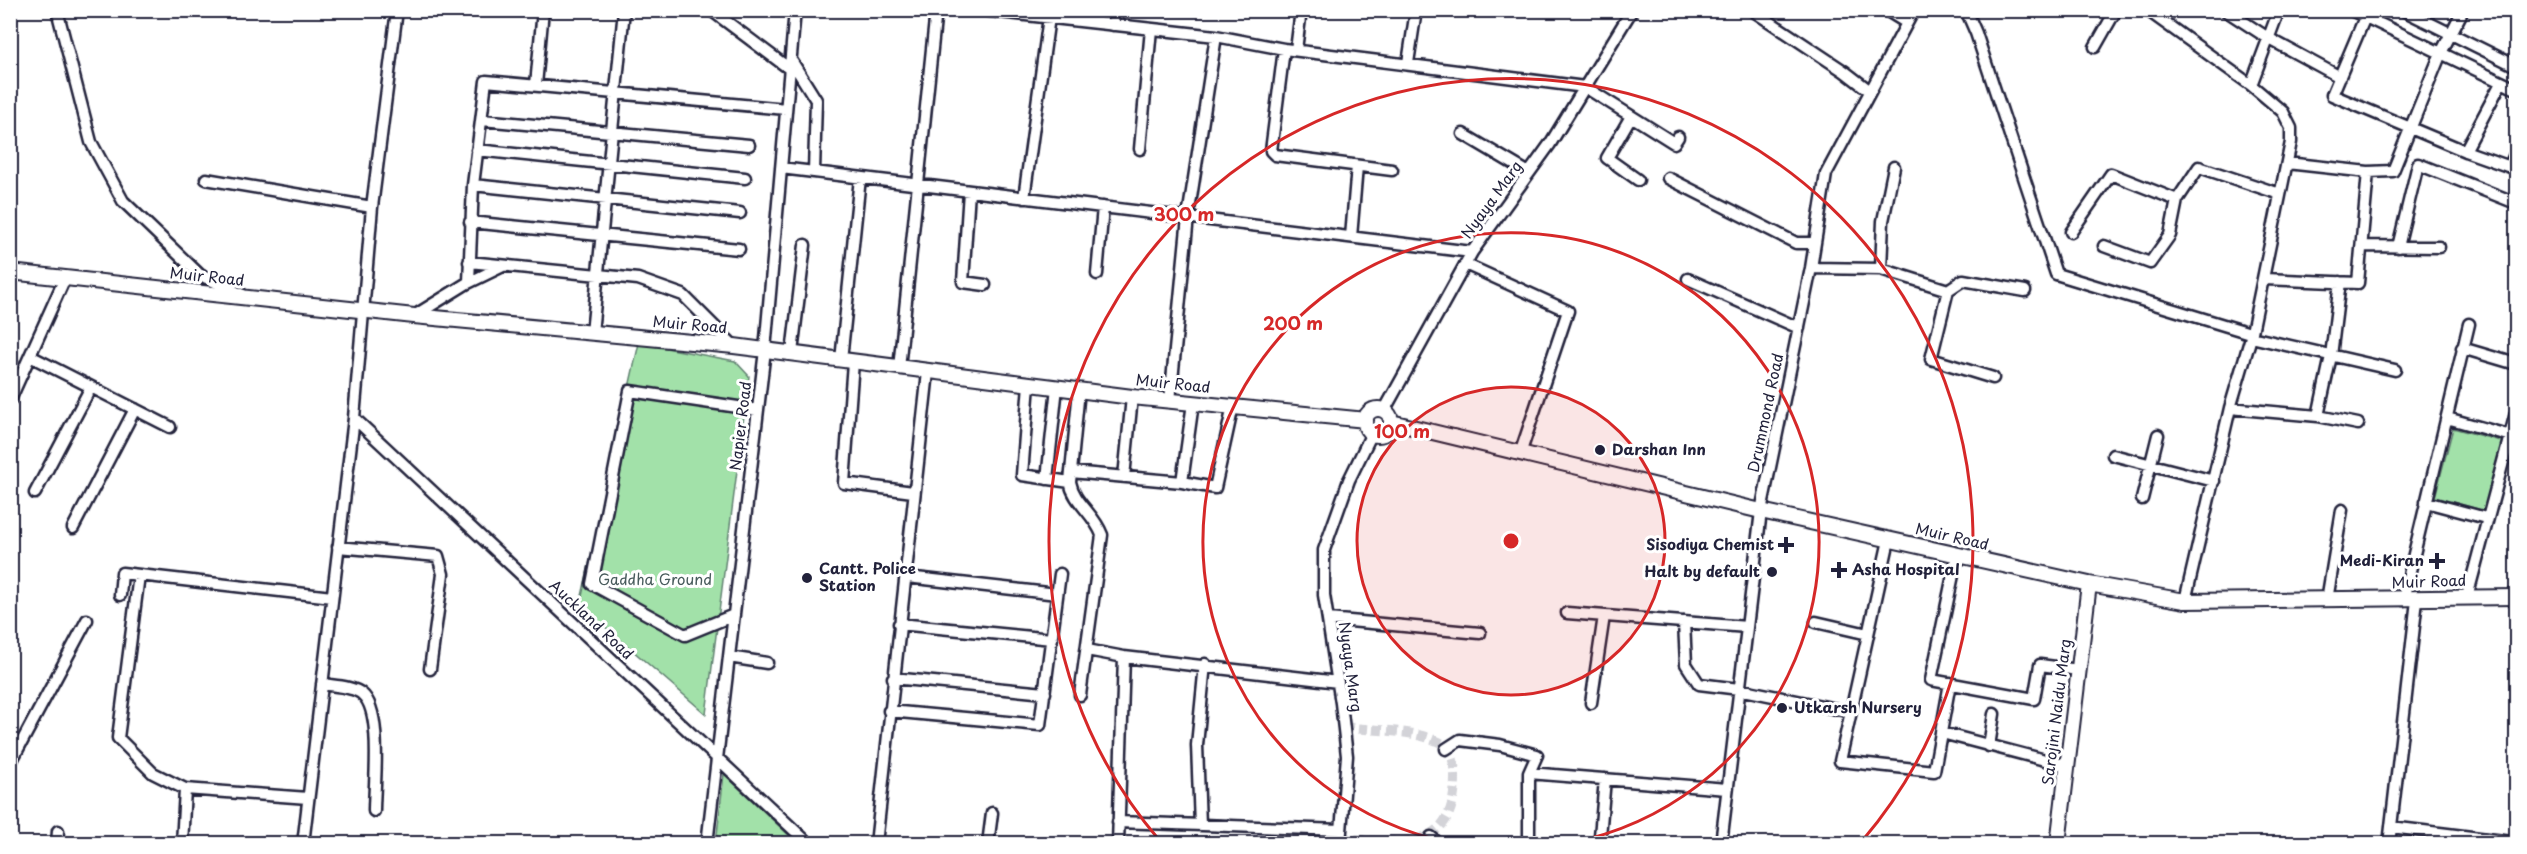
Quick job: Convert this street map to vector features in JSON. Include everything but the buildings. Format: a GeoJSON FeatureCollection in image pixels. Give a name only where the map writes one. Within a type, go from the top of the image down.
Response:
{"type":"FeatureCollection","features":[{"type":"Feature","properties":{"kind":"main road","name":"Muir Road"},"geometry":{"type":"LineString","coordinates":[[10,272],[414,316],[734,346],[1132,397],[1366,420]]}},
{"type":"Feature","properties":{"kind":"main road"},"geometry":{"type":"LineString","coordinates":[[1371,412],[1387,416],[1384,434],[1372,433],[1366,427],[1366,420],[1371,412]]}},
{"type":"Feature","properties":{"kind":"main road","name":"Muir Road"},"geometry":{"type":"LineString","coordinates":[[1387,416],[1520,454],[1761,512],[2089,584],[2185,601],[2517,597]]}},
{"type":"Feature","properties":{"kind":"main road","name":"Sarojini Naidu Marg"},"geometry":{"type":"LineString","coordinates":[[2058,843],[2089,584]]}},
{"type":"Feature","properties":{"kind":"street"},"geometry":{"type":"LineString","coordinates":[[57,10],[91,142],[123,201],[200,275],[250,298]]}},
{"type":"Feature","properties":{"kind":"street"},"geometry":{"type":"LineString","coordinates":[[303,843],[354,418],[361,310],[397,10]]}},
{"type":"Feature","properties":{"kind":"street"},"geometry":{"type":"LineString","coordinates":[[536,86],[543,10]]}},
{"type":"Feature","properties":{"kind":"street"},"geometry":{"type":"LineString","coordinates":[[592,333],[596,273],[607,200],[624,10]]}},
{"type":"Feature","properties":{"kind":"street"},"geometry":{"type":"LineString","coordinates":[[711,10],[791,65],[816,100],[814,172]]}},
{"type":"Feature","properties":{"kind":"street","name":"Napier Road"},"geometry":{"type":"LineString","coordinates":[[707,843],[765,350],[795,10]]}},
{"type":"Feature","properties":{"kind":"street"},"geometry":{"type":"LineString","coordinates":[[899,368],[936,10]]}},
{"type":"Feature","properties":{"kind":"street"},"geometry":{"type":"LineString","coordinates":[[981,10],[1216,36],[1284,49],[1585,87],[1630,118],[1674,143],[1678,137]]}},
{"type":"Feature","properties":{"kind":"street"},"geometry":{"type":"LineString","coordinates":[[1113,26],[1114,10]]}},
{"type":"Feature","properties":{"kind":"street"},"geometry":{"type":"LineString","coordinates":[[1296,50],[1301,10]]}},
{"type":"Feature","properties":{"kind":"street"},"geometry":{"type":"LineString","coordinates":[[1408,63],[1416,10]]}},
{"type":"Feature","properties":{"kind":"street","name":"Nyaya Marg"},"geometry":{"type":"LineString","coordinates":[[1387,416],[1472,252],[1529,173],[1632,10]]}},
{"type":"Feature","properties":{"kind":"street"},"geometry":{"type":"LineString","coordinates":[[1752,10],[1844,71],[1870,92]]}},
{"type":"Feature","properties":{"kind":"street"},"geometry":{"type":"LineString","coordinates":[[1886,10],[1907,23]]}},
{"type":"Feature","properties":{"kind":"street","name":"Drummond Road"},"geometry":{"type":"LineString","coordinates":[[1721,843],[1761,512],[1811,268],[1826,174],[1914,10]]}},
{"type":"Feature","properties":{"kind":"street"},"geometry":{"type":"LineString","coordinates":[[1966,10],[2056,274],[2251,335],[2395,370]]}},
{"type":"Feature","properties":{"kind":"street"},"geometry":{"type":"LineString","coordinates":[[2095,47],[2116,10]]}},
{"type":"Feature","properties":{"kind":"street"},"geometry":{"type":"LineString","coordinates":[[2147,10],[2251,85],[2283,112],[2291,128],[2291,142],[2264,279],[2230,408],[2185,601]]}},
{"type":"Feature","properties":{"kind":"street"},"geometry":{"type":"LineString","coordinates":[[2225,10],[2268,38],[2340,77]]}},
{"type":"Feature","properties":{"kind":"street"},"geometry":{"type":"LineString","coordinates":[[2251,85],[2279,10]]}},
{"type":"Feature","properties":{"kind":"street"},"geometry":{"type":"LineString","coordinates":[[2351,10],[2517,89]]}},
{"type":"Feature","properties":{"kind":"street"},"geometry":{"type":"LineString","coordinates":[[2403,10],[2517,66]]}},
{"type":"Feature","properties":{"kind":"street"},"geometry":{"type":"LineString","coordinates":[[2287,163],[2368,172],[2393,171],[2440,53],[2463,10]]}},
{"type":"Feature","properties":{"kind":"street"},"geometry":{"type":"LineString","coordinates":[[1024,198],[1049,17]]}},
{"type":"Feature","properties":{"kind":"street"},"geometry":{"type":"LineString","coordinates":[[2365,17],[2332,95],[2465,151],[2513,167],[2517,152]]}},
{"type":"Feature","properties":{"kind":"street"},"geometry":{"type":"LineString","coordinates":[[1140,149],[1151,29]]}},
{"type":"Feature","properties":{"kind":"street"},"geometry":{"type":"LineString","coordinates":[[1170,401],[1188,218],[1216,36]]}},
{"type":"Feature","properties":{"kind":"street"},"geometry":{"type":"LineString","coordinates":[[1284,49],[1271,151],[1275,155],[1392,170]]}},
{"type":"Feature","properties":{"kind":"street"},"geometry":{"type":"LineString","coordinates":[[468,283],[473,185],[486,81],[786,109]]}},
{"type":"Feature","properties":{"kind":"street"},"geometry":{"type":"LineString","coordinates":[[2465,151],[2501,83]]}},
{"type":"Feature","properties":{"kind":"street"},"geometry":{"type":"LineString","coordinates":[[1630,118],[1607,158],[1638,180]]}},
{"type":"Feature","properties":{"kind":"street"},"geometry":{"type":"LineString","coordinates":[[482,120],[749,145]]}},
{"type":"Feature","properties":{"kind":"street"},"geometry":{"type":"LineString","coordinates":[[1463,134],[1529,173]]}},
{"type":"Feature","properties":{"kind":"street"},"geometry":{"type":"LineString","coordinates":[[477,150],[745,178]]}},
{"type":"Feature","properties":{"kind":"street"},"geometry":{"type":"LineString","coordinates":[[2398,247],[2418,164],[2517,203]]}},
{"type":"Feature","properties":{"kind":"street"},"geometry":{"type":"LineString","coordinates":[[1351,237],[1357,166]]}},
{"type":"Feature","properties":{"kind":"street"},"geometry":{"type":"LineString","coordinates":[[1881,269],[1883,221],[1894,167]]}},
{"type":"Feature","properties":{"kind":"street"},"geometry":{"type":"LineString","coordinates":[[2104,246],[2150,263],[2170,235],[2176,200],[2199,167],[2280,194]]}},
{"type":"Feature","properties":{"kind":"street"},"geometry":{"type":"LineString","coordinates":[[781,168],[1472,252]]}},
{"type":"Feature","properties":{"kind":"street"},"geometry":{"type":"LineString","coordinates":[[2264,279],[2358,283],[2368,172]]}},
{"type":"Feature","properties":{"kind":"street"},"geometry":{"type":"LineString","coordinates":[[2072,232],[2111,174],[2176,200]]}},
{"type":"Feature","properties":{"kind":"street"},"geometry":{"type":"LineString","coordinates":[[860,178],[847,361],[844,483],[913,492]]}},
{"type":"Feature","properties":{"kind":"street"},"geometry":{"type":"LineString","coordinates":[[1668,178],[1797,243],[1815,243]]}},
{"type":"Feature","properties":{"kind":"street"},"geometry":{"type":"LineString","coordinates":[[206,179],[372,207]]}},
{"type":"Feature","properties":{"kind":"street"},"geometry":{"type":"LineString","coordinates":[[473,185],[741,213]]}},
{"type":"Feature","properties":{"kind":"street"},"geometry":{"type":"LineString","coordinates":[[969,191],[963,282],[984,285]]}},
{"type":"Feature","properties":{"kind":"street"},"geometry":{"type":"LineString","coordinates":[[1097,274],[1103,207]]}},
{"type":"Feature","properties":{"kind":"street"},"geometry":{"type":"LineString","coordinates":[[470,222],[739,249]]}},
{"type":"Feature","properties":{"kind":"street"},"geometry":{"type":"LineString","coordinates":[[792,353],[806,245]]}},
{"type":"Feature","properties":{"kind":"street"},"geometry":{"type":"LineString","coordinates":[[2363,246],[2439,247]]}},
{"type":"Feature","properties":{"kind":"street"},"geometry":{"type":"LineString","coordinates":[[469,262],[638,279],[683,295],[734,346]]}},
{"type":"Feature","properties":{"kind":"street"},"geometry":{"type":"LineString","coordinates":[[1466,264],[1568,311],[1520,454]]}},
{"type":"Feature","properties":{"kind":"street"},"geometry":{"type":"LineString","coordinates":[[414,316],[468,283],[505,265]]}},
{"type":"Feature","properties":{"kind":"street"},"geometry":{"type":"LineString","coordinates":[[1811,268],[1881,269],[1948,290]]}},
{"type":"Feature","properties":{"kind":"street"},"geometry":{"type":"LineString","coordinates":[[10,400],[65,278]]}},
{"type":"Feature","properties":{"kind":"street"},"geometry":{"type":"LineString","coordinates":[[1688,279],[1798,328]]}},
{"type":"Feature","properties":{"kind":"street"},"geometry":{"type":"LineString","coordinates":[[1993,378],[1931,359],[1948,290],[1963,280],[2025,291]]}},
{"type":"Feature","properties":{"kind":"street"},"geometry":{"type":"LineString","coordinates":[[2318,416],[2331,356],[2340,282]]}},
{"type":"Feature","properties":{"kind":"street"},"geometry":{"type":"LineString","coordinates":[[2388,843],[2410,600],[2426,502],[2469,324]]}},
{"type":"Feature","properties":{"kind":"street"},"geometry":{"type":"LineString","coordinates":[[2462,348],[2517,364]]}},
{"type":"Feature","properties":{"kind":"street"},"geometry":{"type":"LineString","coordinates":[[30,356],[170,427]]}},
{"type":"Feature","properties":{"kind":"street"},"geometry":{"type":"LineString","coordinates":[[876,843],[928,372]]}},
{"type":"Feature","properties":{"kind":"street"},"geometry":{"type":"LineString","coordinates":[[1029,384],[1022,474],[1047,479],[1124,477],[1182,482],[1215,488],[1233,406]]}},
{"type":"Feature","properties":{"kind":"street"},"geometry":{"type":"LineString","coordinates":[[35,493],[91,387]]}},
{"type":"Feature","properties":{"kind":"street"},"geometry":{"type":"LineString","coordinates":[[1047,479],[1057,387]]}},
{"type":"Feature","properties":{"kind":"street"},"geometry":{"type":"LineString","coordinates":[[1079,390],[1070,477],[1073,494],[1096,519],[1102,535],[1080,695]]}},
{"type":"Feature","properties":{"kind":"street"},"geometry":{"type":"LineString","coordinates":[[734,615],[685,635],[592,584],[630,392],[758,410]]}},
{"type":"Feature","properties":{"kind":"street"},"geometry":{"type":"LineString","coordinates":[[1124,477],[1132,397]]}},
{"type":"Feature","properties":{"kind":"street"},"geometry":{"type":"LineString","coordinates":[[1182,482],[1193,403]]}},
{"type":"Feature","properties":{"kind":"street"},"geometry":{"type":"LineString","coordinates":[[2230,408],[2318,416],[2358,424]]}},
{"type":"Feature","properties":{"kind":"street"},"geometry":{"type":"LineString","coordinates":[[73,528],[135,409]]}},
{"type":"Feature","properties":{"kind":"street"},"geometry":{"type":"LineString","coordinates":[[2467,597],[2486,518],[2517,413]]}},
{"type":"Feature","properties":{"kind":"street","name":"Auckland Road"},"geometry":{"type":"LineString","coordinates":[[354,418],[809,843]]}},
{"type":"Feature","properties":{"kind":"street"},"geometry":{"type":"LineString","coordinates":[[2447,418],[2511,436]]}},
{"type":"Feature","properties":{"kind":"street","name":"Nyaya Marg"},"geometry":{"type":"LineString","coordinates":[[1340,843],[1347,756],[1324,594],[1324,550],[1349,480],[1372,433]]}},
{"type":"Feature","properties":{"kind":"street"},"geometry":{"type":"LineString","coordinates":[[2142,499],[2158,435]]}},
{"type":"Feature","properties":{"kind":"street"},"geometry":{"type":"LineString","coordinates":[[2113,455],[2214,482]]}},
{"type":"Feature","properties":{"kind":"street"},"geometry":{"type":"LineString","coordinates":[[2426,502],[2486,518]]}},
{"type":"Feature","properties":{"kind":"street"},"geometry":{"type":"LineString","coordinates":[[2327,600],[2342,510]]}},
{"type":"Feature","properties":{"kind":"street"},"geometry":{"type":"LineString","coordinates":[[1889,540],[1840,761],[1934,771],[1950,683]]}},
{"type":"Feature","properties":{"kind":"street"},"geometry":{"type":"LineString","coordinates":[[338,548],[438,556],[443,574],[430,669]]}},
{"type":"Feature","properties":{"kind":"street"},"geometry":{"type":"LineString","coordinates":[[1957,556],[1931,680],[2034,699],[2040,665],[2079,670]]}},
{"type":"Feature","properties":{"kind":"street"},"geometry":{"type":"LineString","coordinates":[[120,595],[122,573],[332,597]]}},
{"type":"Feature","properties":{"kind":"street"},"geometry":{"type":"LineString","coordinates":[[889,711],[1040,725],[1060,574]]}},
{"type":"Feature","properties":{"kind":"street"},"geometry":{"type":"LineString","coordinates":[[139,575],[118,738],[153,773],[185,789],[308,798]]}},
{"type":"Feature","properties":{"kind":"street"},"geometry":{"type":"LineString","coordinates":[[907,577],[1057,594]]}},
{"type":"Feature","properties":{"kind":"street"},"geometry":{"type":"LineString","coordinates":[[1567,613],[1747,627]]}},
{"type":"Feature","properties":{"kind":"street"},"geometry":{"type":"LineString","coordinates":[[1592,703],[1604,616]]}},
{"type":"Feature","properties":{"kind":"street"},"geometry":{"type":"LineString","coordinates":[[1328,619],[1480,633]]}},
{"type":"Feature","properties":{"kind":"street"},"geometry":{"type":"LineString","coordinates":[[10,764],[87,620]]}},
{"type":"Feature","properties":{"kind":"street"},"geometry":{"type":"LineString","coordinates":[[1684,622],[1686,664],[1699,684],[1739,689],[1851,712]]}},
{"type":"Feature","properties":{"kind":"street"},"geometry":{"type":"LineString","coordinates":[[1816,622],[1868,634]]}},
{"type":"Feature","properties":{"kind":"street"},"geometry":{"type":"LineString","coordinates":[[899,624],[1052,639]]}},
{"type":"Feature","properties":{"kind":"street"},"geometry":{"type":"LineString","coordinates":[[1087,650],[1124,657],[1205,664],[1338,682]]}},
{"type":"Feature","properties":{"kind":"street"},"geometry":{"type":"LineString","coordinates":[[729,657],[767,663]]}},
{"type":"Feature","properties":{"kind":"street"},"geometry":{"type":"LineString","coordinates":[[1118,843],[1124,657]]}},
{"type":"Feature","properties":{"kind":"street"},"geometry":{"type":"LineString","coordinates":[[1200,825],[1197,745],[1205,664]]}},
{"type":"Feature","properties":{"kind":"street"},"geometry":{"type":"LineString","coordinates":[[893,678],[1045,693]]}},
{"type":"Feature","properties":{"kind":"street"},"geometry":{"type":"LineString","coordinates":[[322,684],[361,692],[371,705],[375,723],[374,811]]}},
{"type":"Feature","properties":{"kind":"street"},"geometry":{"type":"LineString","coordinates":[[1989,746],[1994,714]]}},
{"type":"Feature","properties":{"kind":"street"},"geometry":{"type":"LineString","coordinates":[[1942,734],[2068,766]]}},
{"type":"Feature","properties":{"kind":"street"},"geometry":{"type":"LineString","coordinates":[[1446,749],[1460,740],[1500,745],[1537,755],[1529,773],[1529,843]]}},
{"type":"Feature","properties":{"kind":"street"},"geometry":{"type":"LineString","coordinates":[[1529,773],[1727,789]]}},
{"type":"Feature","properties":{"kind":"street"},"geometry":{"type":"LineString","coordinates":[[1600,836],[1605,779]]}},
{"type":"Feature","properties":{"kind":"street"},"geometry":{"type":"LineString","coordinates":[[182,843],[185,789]]}},
{"type":"Feature","properties":{"kind":"street"},"geometry":{"type":"LineString","coordinates":[[988,843],[992,813]]}},
{"type":"Feature","properties":{"kind":"street"},"geometry":{"type":"LineString","coordinates":[[1118,822],[1341,830]]}},
{"type":"Feature","properties":{"kind":"street"},"geometry":{"type":"LineString","coordinates":[[2391,827],[2512,842]]}},
{"type":"Feature","properties":{"kind":"street"},"geometry":{"type":"LineString","coordinates":[[57,843],[58,831]]}},
{"type":"Feature","properties":{"kind":"green space","name":"Gaddha Ground"},"geometry":{"type":"Polygon","coordinates":[[[639,343],[735,361],[749,376],[706,714],[580,605],[639,343]]]}},
{"type":"Feature","properties":{"kind":"green space"},"geometry":{"type":"Polygon","coordinates":[[[2453,428],[2504,442],[2485,511],[2435,497],[2453,428]]]}},
{"type":"Feature","properties":{"kind":"green space"},"geometry":{"type":"Polygon","coordinates":[[[724,774],[797,843],[716,843],[724,774]]]}},
{"type":"Feature","properties":{"kind":"tunnel"},"geometry":{"type":"LineString","coordinates":[[1340,838],[1403,841],[1420,838],[1434,831],[1445,820],[1453,802],[1455,777],[1452,757],[1447,748],[1439,742],[1405,733],[1344,727]]}},
{"type":"Feature","properties":{"kind":"place","name":"Darshan Inn"},"geometry":{"type":"Point","coordinates":[1600,450]}},
{"type":"Feature","properties":{"kind":"place","name":"Sisodiya Chemist"},"geometry":{"type":"Point","coordinates":[1786,545]}},
{"type":"Feature","properties":{"kind":"place","name":"Medi-Kiran"},"geometry":{"type":"Point","coordinates":[2437,561]}},
{"type":"Feature","properties":{"kind":"place","name":"Asha Hospital"},"geometry":{"type":"Point","coordinates":[1839,570]}},
{"type":"Feature","properties":{"kind":"place","name":"Halt by default"},"geometry":{"type":"Point","coordinates":[1772,572]}},
{"type":"Feature","properties":{"kind":"place","name":"Cantt. Police Station"},"geometry":{"type":"Point","coordinates":[807,578]}},
{"type":"Feature","properties":{"kind":"place","name":"Utkarsh Nursery"},"geometry":{"type":"Point","coordinates":[1782,708]}}]}
